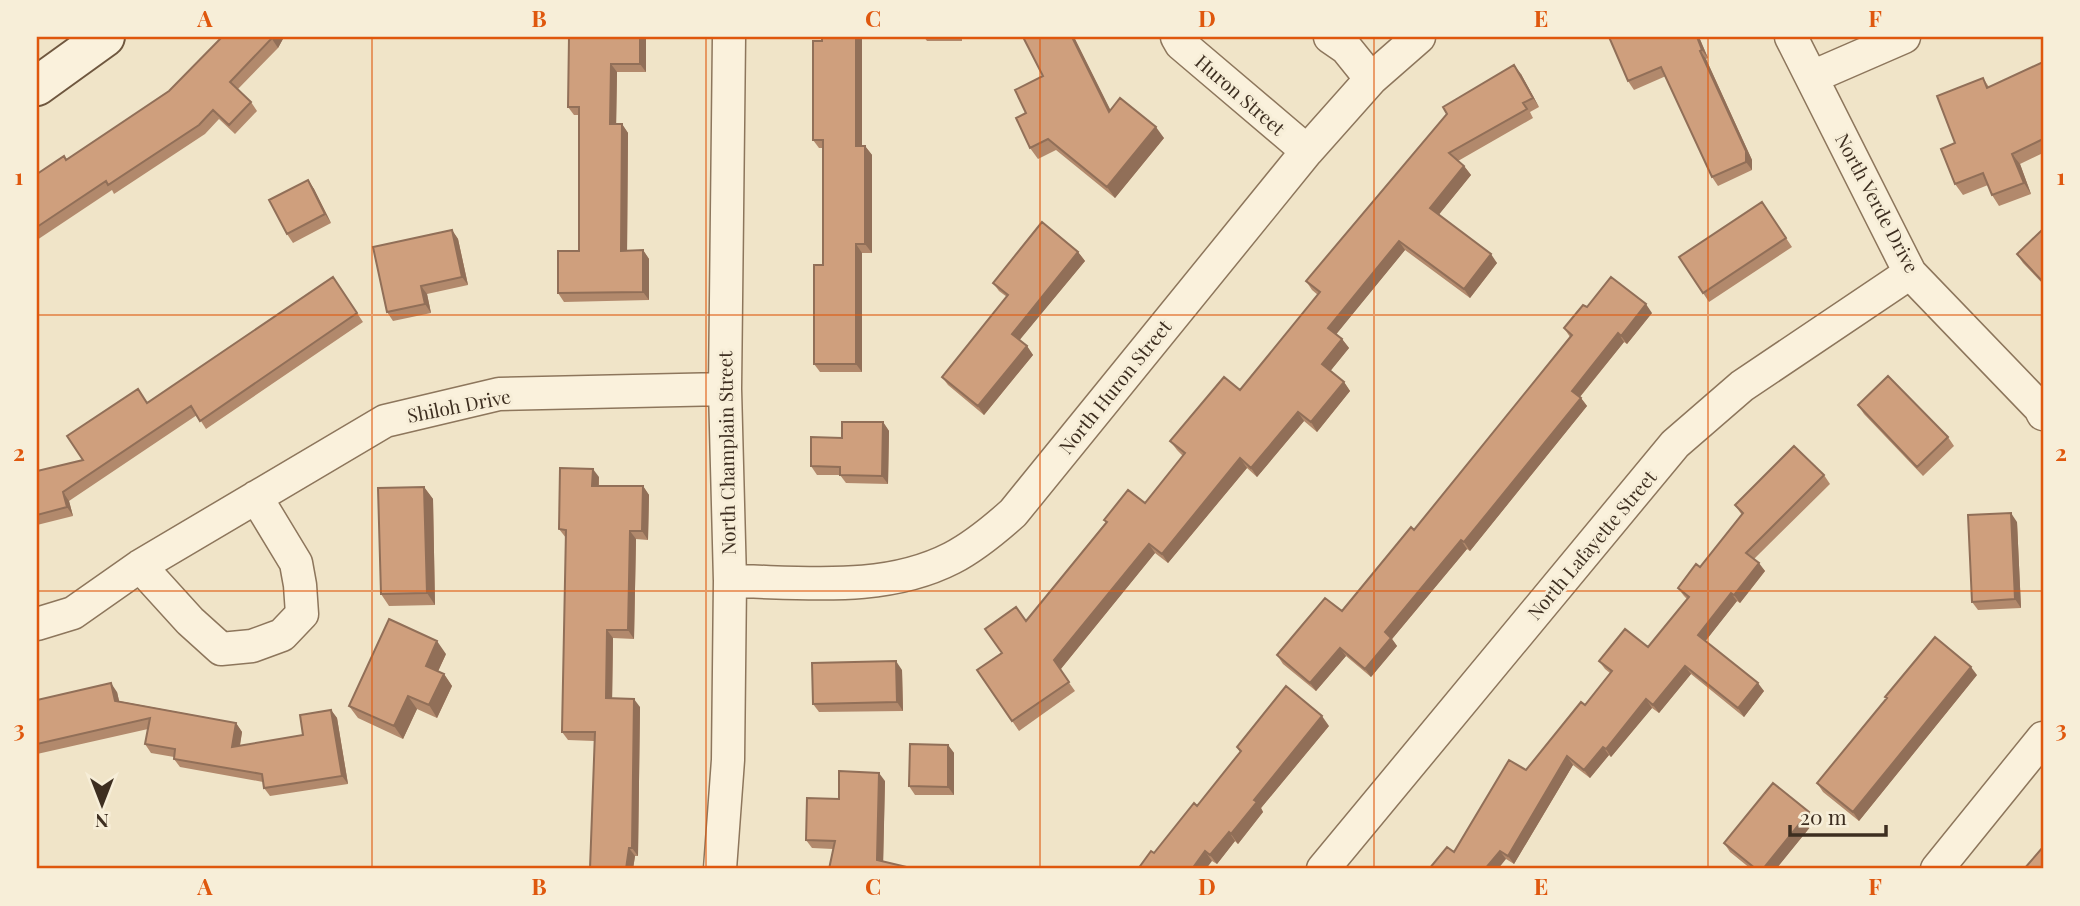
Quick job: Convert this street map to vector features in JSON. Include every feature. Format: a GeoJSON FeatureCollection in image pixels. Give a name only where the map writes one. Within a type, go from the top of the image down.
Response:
{"type":"FeatureCollection","features":[{"type":"Feature","properties":{"kind":"street"},"geometry":{"type":"LineString","coordinates":[[37,86],[105,37]]}},
{"type":"Feature","properties":{"kind":"street","name":"North Champlain Street"},"geometry":{"type":"LineString","coordinates":[[720,869],[728,760],[730,581],[724,388],[729,37]]}},
{"type":"Feature","properties":{"kind":"street","name":"Huron Street"},"geometry":{"type":"LineString","coordinates":[[1177,37],[1181,44],[1307,151]]}},
{"type":"Feature","properties":{"kind":"street"},"geometry":{"type":"LineString","coordinates":[[1330,37],[1346,48],[1371,79]]}},
{"type":"Feature","properties":{"kind":"street","name":"North Huron Street"},"geometry":{"type":"LineString","coordinates":[[730,581],[866,582],[898,577],[952,558],[986,536],[1013,513],[1307,151],[1371,79],[1419,37]]}},
{"type":"Feature","properties":{"kind":"street","name":"North Verde Drive"},"geometry":{"type":"LineString","coordinates":[[1791,37],[1910,273],[2043,414]]}},
{"type":"Feature","properties":{"kind":"street"},"geometry":{"type":"LineString","coordinates":[[1812,77],[1904,37]]}},
{"type":"Feature","properties":{"kind":"street","name":"North Lafayette Street"},"geometry":{"type":"LineString","coordinates":[[1323,869],[1675,444],[1742,386],[1910,273]]}},
{"type":"Feature","properties":{"kind":"street","name":"Shiloh Drive"},"geometry":{"type":"LineString","coordinates":[[37,624],[73,613],[140,566],[385,421],[499,394],[724,388]]}},
{"type":"Feature","properties":{"kind":"street"},"geometry":{"type":"LineString","coordinates":[[140,566],[190,621],[221,649],[252,646],[282,635],[302,614],[296,563],[256,497]]}},
{"type":"Feature","properties":{"kind":"street"},"geometry":{"type":"LineString","coordinates":[[1937,869],[2043,738]]}},
{"type":"Feature","properties":{"kind":"building"},"geometry":{"type":"Polygon","coordinates":[[[222,37],[273,37],[230,82],[251,102],[229,125],[213,110],[199,125],[108,185],[106,181],[37,227],[37,174],[64,156],[66,160],[169,91],[222,37]]]}},
{"type":"Feature","properties":{"kind":"building"},"geometry":{"type":"Polygon","coordinates":[[[569,37],[640,37],[640,64],[611,64],[610,124],[622,124],[621,251],[643,250],[643,292],[558,293],[558,251],[579,251],[579,107],[568,107],[569,37]]]}},
{"type":"Feature","properties":{"kind":"building"},"geometry":{"type":"Polygon","coordinates":[[[822,37],[856,37],[856,146],[865,146],[865,244],[856,244],[856,364],[814,364],[814,265],[823,265],[823,140],[813,140],[813,41],[822,41],[822,37]]]}},
{"type":"Feature","properties":{"kind":"building"},"geometry":{"type":"Polygon","coordinates":[[[1023,37],[1072,37],[1109,112],[1120,98],[1156,127],[1107,187],[1048,139],[1030,148],[1016,118],[1026,113],[1015,90],[1043,76],[1023,37]]]}},
{"type":"Feature","properties":{"kind":"building"},"geometry":{"type":"Polygon","coordinates":[[[1609,37],[1697,37],[1702,50],[1700,51],[1746,151],[1746,162],[1712,177],[1661,67],[1628,81],[1609,37]]]}},
{"type":"Feature","properties":{"kind":"building"},"geometry":{"type":"Polygon","coordinates":[[[2043,62],[2043,139],[2012,154],[2024,183],[1992,195],[1983,173],[1955,184],[1941,149],[1955,143],[1937,96],[1983,78],[1987,88],[2043,62]]]}},
{"type":"Feature","properties":{"kind":"building"},"geometry":{"type":"Polygon","coordinates":[[[1514,65],[1533,98],[1523,103],[1527,109],[1449,153],[1464,166],[1430,208],[1491,254],[1464,289],[1399,241],[1328,328],[1342,339],[1322,364],[1344,382],[1311,422],[1298,412],[1251,468],[1240,458],[1162,554],[1149,544],[1054,660],[1069,682],[1012,721],[977,670],[1002,653],[985,629],[1016,607],[1026,621],[1107,522],[1104,520],[1128,490],[1145,503],[1185,453],[1170,441],[1224,377],[1240,390],[1320,292],[1306,281],[1447,114],[1443,107],[1514,65]]]}},
{"type":"Feature","properties":{"kind":"building"},"geometry":{"type":"Polygon","coordinates":[[[308,180],[325,214],[287,234],[269,200],[308,180]]]}},
{"type":"Feature","properties":{"kind":"building"},"geometry":{"type":"Polygon","coordinates":[[[1762,202],[1786,238],[1703,293],[1679,257],[1762,202]]]}},
{"type":"Feature","properties":{"kind":"building"},"geometry":{"type":"Polygon","coordinates":[[[1042,222],[1078,252],[1012,334],[1027,346],[978,406],[942,377],[1008,295],[993,283],[1042,222]]]}},
{"type":"Feature","properties":{"kind":"building"},"geometry":{"type":"Polygon","coordinates":[[[2043,229],[2043,282],[2017,254],[2043,229]]]}},
{"type":"Feature","properties":{"kind":"building"},"geometry":{"type":"Polygon","coordinates":[[[452,230],[462,277],[421,286],[425,304],[387,312],[373,247],[452,230]]]}},
{"type":"Feature","properties":{"kind":"building"},"geometry":{"type":"Polygon","coordinates":[[[333,277],[357,313],[200,421],[191,406],[63,492],[67,507],[37,515],[37,471],[83,460],[67,436],[138,389],[147,403],[333,277]]]}},
{"type":"Feature","properties":{"kind":"building"},"geometry":{"type":"Polygon","coordinates":[[[1611,277],[1646,304],[1621,336],[1618,333],[1572,391],[1581,398],[1464,542],[1461,540],[1385,632],[1391,638],[1365,669],[1340,648],[1310,683],[1277,655],[1325,598],[1342,611],[1411,527],[1414,530],[1572,335],[1564,328],[1583,305],[1587,307],[1611,277]]]}},
{"type":"Feature","properties":{"kind":"building"},"geometry":{"type":"Polygon","coordinates":[[[1888,376],[1948,437],[1917,467],[1858,405],[1888,376]]]}},
{"type":"Feature","properties":{"kind":"building"},"geometry":{"type":"Polygon","coordinates":[[[842,422],[883,422],[882,476],[840,475],[840,467],[811,466],[811,437],[842,438],[842,422]]]}},
{"type":"Feature","properties":{"kind":"building"},"geometry":{"type":"Polygon","coordinates":[[[1794,446],[1824,475],[1746,553],[1759,563],[1698,635],[1758,683],[1738,708],[1685,666],[1653,705],[1646,699],[1606,749],[1603,747],[1584,770],[1567,756],[1508,856],[1500,851],[1485,869],[1429,869],[1447,847],[1454,852],[1509,760],[1526,770],[1581,702],[1585,705],[1612,671],[1599,661],[1625,629],[1648,647],[1689,597],[1678,588],[1696,564],[1700,567],[1743,513],[1735,505],[1794,446]]]}},
{"type":"Feature","properties":{"kind":"building"},"geometry":{"type":"Polygon","coordinates":[[[560,468],[593,469],[592,486],[643,486],[642,531],[630,531],[628,630],[607,630],[606,698],[634,699],[632,848],[629,848],[626,869],[590,869],[595,732],[562,732],[566,530],[559,529],[560,468]]]}},
{"type":"Feature","properties":{"kind":"building"},"geometry":{"type":"Polygon","coordinates":[[[424,487],[427,593],[381,594],[378,488],[424,487]]]}},
{"type":"Feature","properties":{"kind":"building"},"geometry":{"type":"Polygon","coordinates":[[[2011,513],[2015,599],[1972,602],[1968,515],[2011,513]]]}},
{"type":"Feature","properties":{"kind":"building"},"geometry":{"type":"Polygon","coordinates":[[[389,619],[437,641],[426,666],[444,674],[429,705],[408,696],[394,726],[349,706],[389,619]]]}},
{"type":"Feature","properties":{"kind":"building"},"geometry":{"type":"Polygon","coordinates":[[[1935,637],[1971,667],[1853,812],[1817,783],[1935,637]]]}},
{"type":"Feature","properties":{"kind":"building"},"geometry":{"type":"Polygon","coordinates":[[[896,661],[897,702],[813,704],[812,663],[896,661]]]}},
{"type":"Feature","properties":{"kind":"building"},"geometry":{"type":"Polygon","coordinates":[[[111,683],[115,701],[236,723],[232,747],[303,735],[300,715],[331,710],[342,776],[264,788],[262,774],[174,759],[175,749],[145,744],[150,718],[37,744],[37,700],[111,683]]]}},
{"type":"Feature","properties":{"kind":"building"},"geometry":{"type":"Polygon","coordinates":[[[1286,686],[1322,716],[1254,800],[1257,802],[1231,834],[1229,832],[1210,855],[1205,851],[1192,869],[1138,869],[1194,803],[1197,806],[1241,751],[1237,747],[1286,686]]]}},
{"type":"Feature","properties":{"kind":"building"},"geometry":{"type":"Polygon","coordinates":[[[910,744],[948,745],[948,787],[909,786],[910,744]]]}},
{"type":"Feature","properties":{"kind":"building"},"geometry":{"type":"Polygon","coordinates":[[[839,771],[879,773],[877,860],[915,869],[829,869],[835,841],[806,840],[807,798],[839,799],[839,771]]]}},
{"type":"Feature","properties":{"kind":"building"},"geometry":{"type":"Polygon","coordinates":[[[1773,783],[1809,812],[1763,869],[1756,869],[1724,843],[1773,783]]]}},
{"type":"Feature","properties":{"kind":"building"},"geometry":{"type":"Polygon","coordinates":[[[2043,847],[2043,869],[2024,869],[2043,847]]]}}]}
